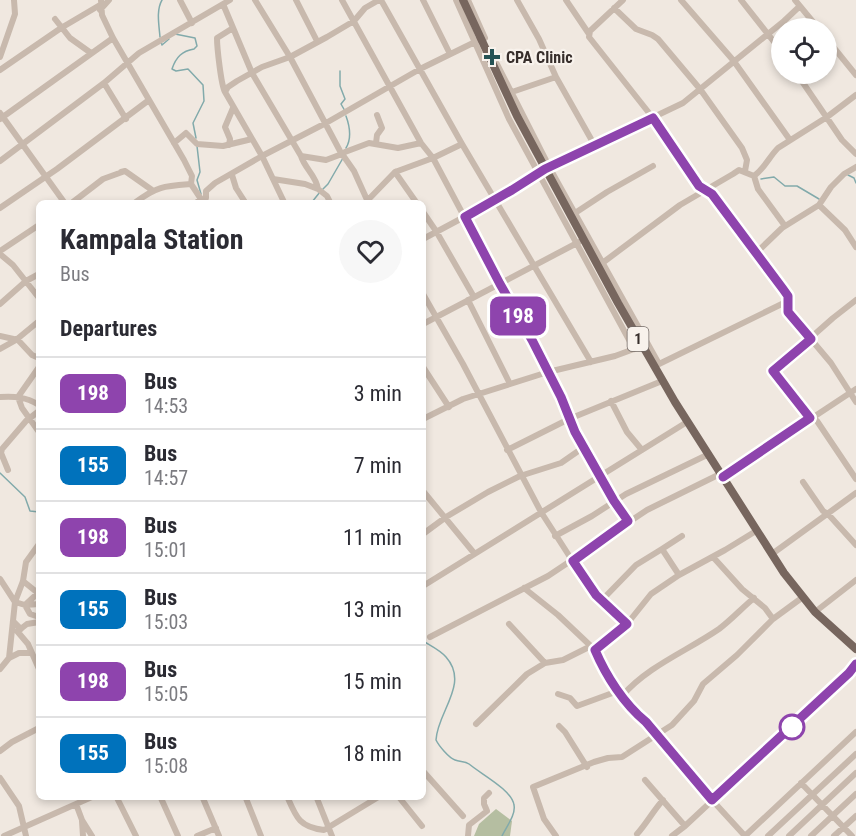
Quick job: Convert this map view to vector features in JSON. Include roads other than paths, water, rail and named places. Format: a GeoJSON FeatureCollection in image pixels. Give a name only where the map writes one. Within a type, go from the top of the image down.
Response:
{"type":"FeatureCollection","features":[{"type":"Feature","properties":{"kind":"main road","name":"1"},"geometry":{"type":"LineString","coordinates":[[467,4],[477,40],[509,93],[513,118],[573,214],[581,241],[601,264],[662,381],[756,531],[803,597],[815,612],[856,649]]}},
{"type":"Feature","properties":{"kind":"street"},"geometry":{"type":"LineString","coordinates":[[0,57],[15,14],[14,0]]}},
{"type":"Feature","properties":{"kind":"street"},"geometry":{"type":"LineString","coordinates":[[0,70],[61,28],[109,0]]}},
{"type":"Feature","properties":{"kind":"street"},"geometry":{"type":"LineString","coordinates":[[180,0],[192,23]]}},
{"type":"Feature","properties":{"kind":"street"},"geometry":{"type":"LineString","coordinates":[[0,161],[104,83],[139,53],[230,0]]}},
{"type":"Feature","properties":{"kind":"street"},"geometry":{"type":"LineString","coordinates":[[255,0],[354,171],[366,200]]}},
{"type":"Feature","properties":{"kind":"street"},"geometry":{"type":"LineString","coordinates":[[296,0],[317,41]]}},
{"type":"Feature","properties":{"kind":"street"},"geometry":{"type":"LineString","coordinates":[[342,0],[421,143],[433,158],[532,340],[561,397],[569,419],[614,501],[628,521]]}},
{"type":"Feature","properties":{"kind":"street"},"geometry":{"type":"LineString","coordinates":[[225,92],[232,84],[276,61],[290,57],[354,21],[365,8],[380,0],[591,362]]}},
{"type":"Feature","properties":{"kind":"street"},"geometry":{"type":"LineString","coordinates":[[423,0],[450,54]]}},
{"type":"Feature","properties":{"kind":"street"},"geometry":{"type":"LineString","coordinates":[[456,0],[513,118]]}},
{"type":"Feature","properties":{"kind":"street"},"geometry":{"type":"LineString","coordinates":[[476,0],[467,4],[544,169],[634,350]]}},
{"type":"Feature","properties":{"kind":"street"},"geometry":{"type":"LineString","coordinates":[[517,0],[539,39],[556,77],[595,146]]}},
{"type":"Feature","properties":{"kind":"street"},"geometry":{"type":"LineString","coordinates":[[566,0],[592,42],[653,118],[699,186],[712,194],[783,289],[788,296],[788,312],[853,391],[856,402]]}},
{"type":"Feature","properties":{"kind":"street"},"geometry":{"type":"LineString","coordinates":[[681,0],[733,60],[790,140]]}},
{"type":"Feature","properties":{"kind":"street"},"geometry":{"type":"LineString","coordinates":[[741,0],[771,37]]}},
{"type":"Feature","properties":{"kind":"street"},"geometry":{"type":"LineString","coordinates":[[795,0],[810,18]]}},
{"type":"Feature","properties":{"kind":"street"},"geometry":{"type":"LineString","coordinates":[[589,34],[620,1]]}},
{"type":"Feature","properties":{"kind":"street"},"geometry":{"type":"LineString","coordinates":[[223,4],[252,73],[308,170],[316,177],[318,189]]}},
{"type":"Feature","properties":{"kind":"street"},"geometry":{"type":"LineString","coordinates":[[100,5],[113,38],[192,176],[191,184],[200,200]]}},
{"type":"Feature","properties":{"kind":"street"},"geometry":{"type":"LineString","coordinates":[[426,237],[496,200],[544,169],[683,103],[800,6]]}},
{"type":"Feature","properties":{"kind":"street"},"geometry":{"type":"LineString","coordinates":[[614,8],[632,26],[652,34],[664,45],[700,89],[742,148],[747,160],[745,171]]}},
{"type":"Feature","properties":{"kind":"street"},"geometry":{"type":"LineString","coordinates":[[55,19],[70,38],[91,53]]}},
{"type":"Feature","properties":{"kind":"street"},"geometry":{"type":"LineString","coordinates":[[232,28],[217,38],[221,66],[220,78],[225,96],[262,156],[283,200]]}},
{"type":"Feature","properties":{"kind":"street"},"geometry":{"type":"LineString","coordinates":[[63,200],[1,116],[113,38]]}},
{"type":"Feature","properties":{"kind":"street"},"geometry":{"type":"LineString","coordinates":[[204,200],[206,198],[206,191],[215,183],[420,69],[477,40]]}},
{"type":"Feature","properties":{"kind":"street"},"geometry":{"type":"LineString","coordinates":[[837,52],[856,75]]}},
{"type":"Feature","properties":{"kind":"street"},"geometry":{"type":"LineString","coordinates":[[509,93],[556,77]]}},
{"type":"Feature","properties":{"kind":"street"},"geometry":{"type":"LineString","coordinates":[[104,83],[126,119]]}},
{"type":"Feature","properties":{"kind":"street"},"geometry":{"type":"LineString","coordinates":[[804,84],[842,140],[856,154]]}},
{"type":"Feature","properties":{"kind":"street"},"geometry":{"type":"LineString","coordinates":[[754,176],[762,170],[771,154],[856,95]]}},
{"type":"Feature","properties":{"kind":"street"},"geometry":{"type":"LineString","coordinates":[[0,208],[126,119],[149,100]]}},
{"type":"Feature","properties":{"kind":"street"},"geometry":{"type":"LineString","coordinates":[[229,145],[230,139],[225,127],[233,108]]}},
{"type":"Feature","properties":{"kind":"street"},"geometry":{"type":"LineString","coordinates":[[376,143],[377,135],[382,128],[377,115]]}},
{"type":"Feature","properties":{"kind":"street"},"geometry":{"type":"LineString","coordinates":[[174,143],[186,133],[197,144],[223,146],[252,139]]}},
{"type":"Feature","properties":{"kind":"street"},"geometry":{"type":"LineString","coordinates":[[301,156],[326,160],[369,143],[398,148],[421,143]]}},
{"type":"Feature","properties":{"kind":"street"},"geometry":{"type":"LineString","coordinates":[[369,200],[395,172],[462,144]]}},
{"type":"Feature","properties":{"kind":"street"},"geometry":{"type":"LineString","coordinates":[[653,166],[573,214],[656,366],[788,301]]}},
{"type":"Feature","properties":{"kind":"street"},"geometry":{"type":"LineString","coordinates":[[756,253],[785,226],[819,205],[831,187],[844,174],[856,167]]}},
{"type":"Feature","properties":{"kind":"street"},"geometry":{"type":"LineString","coordinates":[[601,264],[673,210],[739,170],[754,176],[758,189],[785,226]]}},
{"type":"Feature","properties":{"kind":"street"},"geometry":{"type":"LineString","coordinates":[[76,200],[103,179],[121,172],[141,181],[152,190]]}},
{"type":"Feature","properties":{"kind":"street"},"geometry":{"type":"LineString","coordinates":[[395,172],[415,200]]}},
{"type":"Feature","properties":{"kind":"street"},"geometry":{"type":"LineString","coordinates":[[232,175],[236,188],[244,200]]}},
{"type":"Feature","properties":{"kind":"street"},"geometry":{"type":"LineString","coordinates":[[273,179],[305,184],[318,189],[329,200]]}},
{"type":"Feature","properties":{"kind":"street"},"geometry":{"type":"LineString","coordinates":[[139,200],[152,190],[172,185],[191,184]]}},
{"type":"Feature","properties":{"kind":"street"},"geometry":{"type":"LineString","coordinates":[[819,205],[845,230],[856,247]]}},
{"type":"Feature","properties":{"kind":"street"},"geometry":{"type":"LineString","coordinates":[[426,216],[471,299],[510,384]]}},
{"type":"Feature","properties":{"kind":"street"},"geometry":{"type":"LineString","coordinates":[[36,227],[0,252],[36,294]]}},
{"type":"Feature","properties":{"kind":"street"},"geometry":{"type":"LineString","coordinates":[[426,322],[581,241]]}},
{"type":"Feature","properties":{"kind":"street"},"geometry":{"type":"LineString","coordinates":[[0,304],[36,276]]}},
{"type":"Feature","properties":{"kind":"street"},"geometry":{"type":"LineString","coordinates":[[426,299],[520,476],[555,536],[588,585],[627,624]]}},
{"type":"Feature","properties":{"kind":"street"},"geometry":{"type":"LineString","coordinates":[[856,300],[773,371],[810,418],[817,421],[856,479]]}},
{"type":"Feature","properties":{"kind":"street"},"geometry":{"type":"LineString","coordinates":[[0,349],[16,340],[36,323]]}},
{"type":"Feature","properties":{"kind":"street"},"geometry":{"type":"LineString","coordinates":[[0,336],[16,340],[36,357]]}},
{"type":"Feature","properties":{"kind":"street"},"geometry":{"type":"LineString","coordinates":[[426,418],[478,394],[642,346]]}},
{"type":"Feature","properties":{"kind":"street"},"geometry":{"type":"LineString","coordinates":[[36,371],[18,397],[28,418],[36,428]]}},
{"type":"Feature","properties":{"kind":"street"},"geometry":{"type":"LineString","coordinates":[[426,372],[449,407]]}},
{"type":"Feature","properties":{"kind":"street"},"geometry":{"type":"LineString","coordinates":[[507,450],[569,419],[662,381]]}},
{"type":"Feature","properties":{"kind":"street"},"geometry":{"type":"LineString","coordinates":[[430,637],[573,561],[628,521],[685,490],[721,475],[853,391]]}},
{"type":"Feature","properties":{"kind":"street"},"geometry":{"type":"LineString","coordinates":[[0,397],[18,397],[36,403]]}},
{"type":"Feature","properties":{"kind":"street"},"geometry":{"type":"LineString","coordinates":[[610,401],[627,432],[642,450]]}},
{"type":"Feature","properties":{"kind":"street"},"geometry":{"type":"LineString","coordinates":[[8,470],[1,453],[2,449],[28,418],[36,413]]}},
{"type":"Feature","properties":{"kind":"street"},"geometry":{"type":"LineString","coordinates":[[426,584],[687,422]]}},
{"type":"Feature","properties":{"kind":"street"},"geometry":{"type":"LineString","coordinates":[[426,532],[488,492],[520,476],[561,463],[585,447]]}},
{"type":"Feature","properties":{"kind":"street"},"geometry":{"type":"LineString","coordinates":[[555,536],[614,501],[709,454]]}},
{"type":"Feature","properties":{"kind":"street"},"geometry":{"type":"LineString","coordinates":[[802,482],[823,511],[856,545]]}},
{"type":"Feature","properties":{"kind":"street"},"geometry":{"type":"LineString","coordinates":[[772,554],[856,493]]}},
{"type":"Feature","properties":{"kind":"street"},"geometry":{"type":"LineString","coordinates":[[426,497],[446,517],[474,553]]}},
{"type":"Feature","properties":{"kind":"street"},"geometry":{"type":"LineString","coordinates":[[476,724],[527,674],[545,663],[563,660],[593,648],[627,624],[651,594],[680,574],[756,531]]}},
{"type":"Feature","properties":{"kind":"street"},"geometry":{"type":"LineString","coordinates":[[602,600],[636,565],[682,536]]}},
{"type":"Feature","properties":{"kind":"street"},"geometry":{"type":"LineString","coordinates":[[9,658],[15,602],[23,581],[26,562],[36,548]]}},
{"type":"Feature","properties":{"kind":"street"},"geometry":{"type":"LineString","coordinates":[[662,549],[680,574]]}},
{"type":"Feature","properties":{"kind":"street"},"geometry":{"type":"LineString","coordinates":[[713,557],[773,619]]}},
{"type":"Feature","properties":{"kind":"street"},"geometry":{"type":"LineString","coordinates":[[0,579],[15,602],[25,605],[36,604]]}},
{"type":"Feature","properties":{"kind":"street"},"geometry":{"type":"LineString","coordinates":[[815,612],[856,580]]}},
{"type":"Feature","properties":{"kind":"street"},"geometry":{"type":"LineString","coordinates":[[23,581],[36,592]]}},
{"type":"Feature","properties":{"kind":"street"},"geometry":{"type":"LineString","coordinates":[[524,588],[558,615],[593,648],[620,693],[636,714],[745,836],[856,732]]}},
{"type":"Feature","properties":{"kind":"street"},"geometry":{"type":"LineString","coordinates":[[25,605],[36,596]]}},
{"type":"Feature","properties":{"kind":"street"},"geometry":{"type":"LineString","coordinates":[[556,836],[544,819],[533,787],[608,758],[622,757],[672,725],[694,701],[703,684],[737,655],[773,619],[803,597]]}},
{"type":"Feature","properties":{"kind":"street"},"geometry":{"type":"LineString","coordinates":[[558,694],[570,698],[577,706],[620,693],[721,628],[754,598]]}},
{"type":"Feature","properties":{"kind":"street"},"geometry":{"type":"LineString","coordinates":[[25,605],[30,614],[36,616]]}},
{"type":"Feature","properties":{"kind":"street"},"geometry":{"type":"LineString","coordinates":[[11,637],[21,629],[13,621]]}},
{"type":"Feature","properties":{"kind":"street"},"geometry":{"type":"LineString","coordinates":[[17,631],[27,624],[36,622]]}},
{"type":"Feature","properties":{"kind":"street"},"geometry":{"type":"LineString","coordinates":[[509,624],[545,663]]}},
{"type":"Feature","properties":{"kind":"street"},"geometry":{"type":"LineString","coordinates":[[17,631],[28,644],[36,663]]}},
{"type":"Feature","properties":{"kind":"street"},"geometry":{"type":"LineString","coordinates":[[0,669],[9,658],[19,653],[31,652]]}},
{"type":"Feature","properties":{"kind":"street"},"geometry":{"type":"LineString","coordinates":[[672,836],[856,664]]}},
{"type":"Feature","properties":{"kind":"street"},"geometry":{"type":"LineString","coordinates":[[559,726],[587,766]]}},
{"type":"Feature","properties":{"kind":"street"},"geometry":{"type":"LineString","coordinates":[[0,751],[36,730]]}},
{"type":"Feature","properties":{"kind":"street"},"geometry":{"type":"LineString","coordinates":[[768,836],[856,754]]}},
{"type":"Feature","properties":{"kind":"street"},"geometry":{"type":"LineString","coordinates":[[789,836],[856,773]]}},
{"type":"Feature","properties":{"kind":"street"},"geometry":{"type":"LineString","coordinates":[[426,774],[463,816]]}},
{"type":"Feature","properties":{"kind":"street"},"geometry":{"type":"LineString","coordinates":[[426,775],[434,786]]}},
{"type":"Feature","properties":{"kind":"street"},"geometry":{"type":"LineString","coordinates":[[0,778],[19,806],[26,836]]}},
{"type":"Feature","properties":{"kind":"street"},"geometry":{"type":"LineString","coordinates":[[645,780],[685,826]]}},
{"type":"Feature","properties":{"kind":"street"},"geometry":{"type":"LineString","coordinates":[[801,783],[832,816],[854,835]]}},
{"type":"Feature","properties":{"kind":"street"},"geometry":{"type":"LineString","coordinates":[[468,836],[469,825],[487,811],[484,798],[489,793]]}},
{"type":"Feature","properties":{"kind":"street"},"geometry":{"type":"LineString","coordinates":[[811,836],[856,794]]}},
{"type":"Feature","properties":{"kind":"street"},"geometry":{"type":"LineString","coordinates":[[4,836],[85,800]]}},
{"type":"Feature","properties":{"kind":"street"},"geometry":{"type":"LineString","coordinates":[[119,800],[136,836]]}},
{"type":"Feature","properties":{"kind":"street"},"geometry":{"type":"LineString","coordinates":[[162,800],[178,836]]}},
{"type":"Feature","properties":{"kind":"street"},"geometry":{"type":"LineString","coordinates":[[204,800],[219,836]]}},
{"type":"Feature","properties":{"kind":"street"},"geometry":{"type":"LineString","coordinates":[[247,800],[261,836]]}},
{"type":"Feature","properties":{"kind":"street"},"geometry":{"type":"LineString","coordinates":[[289,800],[299,821],[319,829],[328,828],[375,800]]}},
{"type":"Feature","properties":{"kind":"street"},"geometry":{"type":"LineString","coordinates":[[318,800],[332,836]]}},
{"type":"Feature","properties":{"kind":"street"},"geometry":{"type":"LineString","coordinates":[[401,800],[422,826]]}},
{"type":"Feature","properties":{"kind":"street"},"geometry":{"type":"LineString","coordinates":[[637,834],[649,821],[653,810],[663,800]]}},
{"type":"Feature","properties":{"kind":"street"},"geometry":{"type":"LineString","coordinates":[[76,804],[92,836]]}},
{"type":"Feature","properties":{"kind":"street"},"geometry":{"type":"LineString","coordinates":[[834,836],[856,816]]}},
{"type":"Feature","properties":{"kind":"street"},"geometry":{"type":"LineString","coordinates":[[82,820],[83,836]]}},
{"type":"Feature","properties":{"kind":"street"},"geometry":{"type":"LineString","coordinates":[[197,836],[216,828]]}},
{"type":"Feature","properties":{"kind":"waterway"},"geometry":{"type":"LineString","coordinates":[[160,37],[158,13],[162,0]]}},
{"type":"Feature","properties":{"kind":"waterway"},"geometry":{"type":"LineString","coordinates":[[175,34],[195,38],[197,46],[180,55],[172,69],[176,71],[188,69],[203,85],[204,101],[193,123],[196,138]]}},
{"type":"Feature","properties":{"kind":"waterway"},"geometry":{"type":"LineString","coordinates":[[161,42],[162,45],[169,39]]}},
{"type":"Feature","properties":{"kind":"waterway"},"geometry":{"type":"LineString","coordinates":[[340,71],[340,86],[345,99],[341,104],[345,111]]}},
{"type":"Feature","properties":{"kind":"waterway"},"geometry":{"type":"LineString","coordinates":[[346,116],[350,132],[346,148]]}},
{"type":"Feature","properties":{"kind":"waterway"},"geometry":{"type":"LineString","coordinates":[[197,146],[200,172],[197,180],[201,194]]}},
{"type":"Feature","properties":{"kind":"waterway"},"geometry":{"type":"LineString","coordinates":[[323,189],[343,158]]}},
{"type":"Feature","properties":{"kind":"waterway"},"geometry":{"type":"LineString","coordinates":[[848,175],[854,178],[856,183]]}},
{"type":"Feature","properties":{"kind":"waterway"},"geometry":{"type":"LineString","coordinates":[[761,179],[774,177],[785,186],[797,186],[819,199]]}},
{"type":"Feature","properties":{"kind":"waterway"},"geometry":{"type":"LineString","coordinates":[[314,200],[320,192]]}},
{"type":"Feature","properties":{"kind":"waterway"},"geometry":{"type":"LineString","coordinates":[[0,473],[25,497],[30,511],[36,512]]}},
{"type":"Feature","properties":{"kind":"waterway"},"geometry":{"type":"LineString","coordinates":[[426,643],[446,657],[453,667],[455,677],[454,688],[441,719],[436,740],[450,757],[469,764],[502,788],[512,799],[514,813],[502,836]]}},
{"type":"Feature","properties":{"kind":"place","name":"CPA Clinic"},"geometry":{"type":"Point","coordinates":[492,57]}}]}
